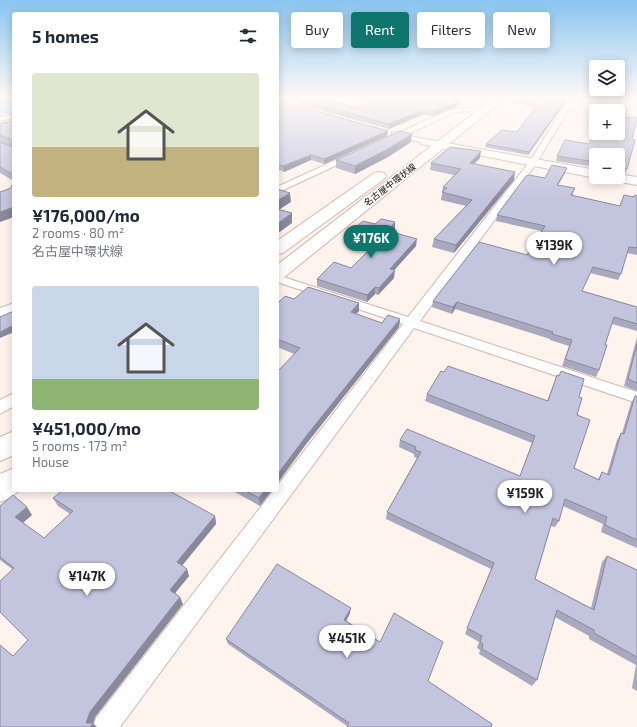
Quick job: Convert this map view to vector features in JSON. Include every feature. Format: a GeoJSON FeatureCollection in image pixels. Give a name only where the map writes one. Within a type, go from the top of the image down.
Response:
{"type":"FeatureCollection","features":[{"type":"Feature","properties":{"kind":"main road","name":"名古屋中環状線"},"geometry":{"type":"LineString","coordinates":[[279,272],[439,139],[451,131]]}},
{"type":"Feature","properties":{"kind":"main road","name":"名古屋中環状線"},"geometry":{"type":"LineString","coordinates":[[279,248],[425,142]]}},
{"type":"Feature","properties":{"kind":"main road"},"geometry":{"type":"LineString","coordinates":[[0,451],[12,442]]}},
{"type":"Feature","properties":{"kind":"main road"},"geometry":{"type":"LineString","coordinates":[[0,490],[12,481]]}},
{"type":"Feature","properties":{"kind":"street"},"geometry":{"type":"LineString","coordinates":[[383,131],[425,142],[439,139],[533,162],[589,173]]}},
{"type":"Feature","properties":{"kind":"street"},"geometry":{"type":"LineString","coordinates":[[377,145],[411,131]]}},
{"type":"Feature","properties":{"kind":"street"},"geometry":{"type":"LineString","coordinates":[[105,727],[533,162],[552,131]]}},
{"type":"Feature","properties":{"kind":"street"},"geometry":{"type":"LineString","coordinates":[[279,189],[362,151]]}},
{"type":"Feature","properties":{"kind":"street"},"geometry":{"type":"LineString","coordinates":[[625,179],[637,181]]}},
{"type":"Feature","properties":{"kind":"street"},"geometry":{"type":"LineString","coordinates":[[279,279],[637,398]]}},
{"type":"Feature","properties":{"kind":"street"},"geometry":{"type":"LineString","coordinates":[[0,313],[12,308]]}},
{"type":"Feature","properties":{"kind":"street"},"geometry":{"type":"LineString","coordinates":[[0,408],[12,399]]}},
{"type":"Feature","properties":{"kind":"building"},"geometry":{"type":"Polygon","coordinates":[[[0,131],[12,131],[12,140],[0,135],[0,131]]]}},
{"type":"Feature","properties":{"kind":"building"},"geometry":{"type":"Polygon","coordinates":[[[279,131],[388,131],[324,159],[311,155],[283,166],[279,165],[279,131]]]}},
{"type":"Feature","properties":{"kind":"building"},"geometry":{"type":"Polygon","coordinates":[[[400,131],[412,134],[388,149],[355,166],[336,160],[400,131]]]}},
{"type":"Feature","properties":{"kind":"building"},"geometry":{"type":"Polygon","coordinates":[[[501,131],[544,131],[529,152],[486,144],[501,131]]]}},
{"type":"Feature","properties":{"kind":"building"},"geometry":{"type":"Polygon","coordinates":[[[625,131],[634,131],[632,139],[635,140],[627,169],[625,168],[625,148],[589,148],[589,161],[557,156],[565,140],[589,144],[591,140],[625,140],[625,131]]]}},
{"type":"Feature","properties":{"kind":"building"},"geometry":{"type":"Polygon","coordinates":[[[0,142],[12,147],[12,174],[0,167],[0,142]]]}},
{"type":"Feature","properties":{"kind":"building"},"geometry":{"type":"Polygon","coordinates":[[[450,147],[481,151],[470,163],[515,172],[456,245],[434,239],[472,200],[442,192],[447,188],[443,187],[461,169],[431,163],[450,147]]]}},
{"type":"Feature","properties":{"kind":"building"},"geometry":{"type":"Polygon","coordinates":[[[552,165],[567,168],[557,185],[575,188],[571,195],[620,206],[624,195],[634,197],[635,195],[637,196],[637,248],[629,247],[621,274],[593,267],[582,291],[637,307],[637,324],[614,317],[599,370],[565,359],[572,340],[552,334],[553,332],[457,302],[453,307],[433,301],[479,242],[527,255],[545,226],[497,215],[526,176],[529,175],[545,178],[552,165]]]}},
{"type":"Feature","properties":{"kind":"building"},"geometry":{"type":"Polygon","coordinates":[[[12,185],[12,208],[0,212],[0,192],[11,188],[12,185]]]}},
{"type":"Feature","properties":{"kind":"building"},"geometry":{"type":"Polygon","coordinates":[[[279,190],[290,193],[279,200],[279,190]]]}},
{"type":"Feature","properties":{"kind":"building"},"geometry":{"type":"Polygon","coordinates":[[[279,210],[292,213],[279,223],[279,210]]]}},
{"type":"Feature","properties":{"kind":"building"},"geometry":{"type":"Polygon","coordinates":[[[381,219],[395,222],[390,228],[395,229],[392,232],[417,239],[390,269],[395,270],[379,288],[375,287],[367,295],[317,279],[334,262],[351,268],[380,239],[351,231],[363,221],[375,224],[381,219]]]}},
{"type":"Feature","properties":{"kind":"building"},"geometry":{"type":"Polygon","coordinates":[[[308,287],[359,303],[351,312],[382,323],[388,315],[400,319],[279,472],[279,370],[300,348],[279,340],[279,302],[285,296],[294,299],[308,287]]]}},
{"type":"Feature","properties":{"kind":"building"},"geometry":{"type":"Polygon","coordinates":[[[12,312],[12,326],[0,332],[0,317],[12,312]]]}},
{"type":"Feature","properties":{"kind":"building"},"geometry":{"type":"Polygon","coordinates":[[[637,344],[637,383],[628,379],[637,344]]]}},
{"type":"Feature","properties":{"kind":"building"},"geometry":{"type":"Polygon","coordinates":[[[448,366],[548,401],[557,375],[559,376],[561,371],[584,379],[579,397],[582,398],[577,415],[590,420],[574,468],[599,480],[602,472],[609,475],[621,433],[624,434],[635,396],[637,396],[637,540],[605,525],[607,517],[565,499],[559,521],[553,518],[535,579],[594,610],[607,556],[637,570],[637,657],[594,633],[594,630],[557,610],[537,680],[482,649],[483,644],[480,642],[482,636],[467,628],[494,563],[387,512],[421,452],[415,450],[416,447],[400,440],[407,429],[520,476],[535,436],[427,394],[441,371],[444,372],[448,366]]]}},
{"type":"Feature","properties":{"kind":"building"},"geometry":{"type":"Polygon","coordinates":[[[60,492],[172,492],[215,516],[177,562],[187,569],[170,590],[180,597],[90,712],[86,723],[93,723],[90,727],[0,727],[0,645],[13,656],[28,640],[0,612],[0,581],[14,568],[0,557],[0,506],[13,495],[27,507],[15,517],[44,538],[73,511],[53,498],[60,492]]]}},
{"type":"Feature","properties":{"kind":"building"},"geometry":{"type":"Polygon","coordinates":[[[248,492],[264,492],[259,498],[248,492]]]}},
{"type":"Feature","properties":{"kind":"building"},"geometry":{"type":"Polygon","coordinates":[[[277,564],[351,608],[344,620],[380,642],[394,613],[443,642],[428,681],[492,724],[491,727],[347,727],[349,723],[226,639],[277,564]]]}},
{"type":"Feature","properties":{"kind":"waterway"},"geometry":{"type":"LineString","coordinates":[[403,136],[414,131]]}},
{"type":"Feature","properties":{"kind":"waterway"},"geometry":{"type":"LineString","coordinates":[[279,192],[341,164]]}}]}
